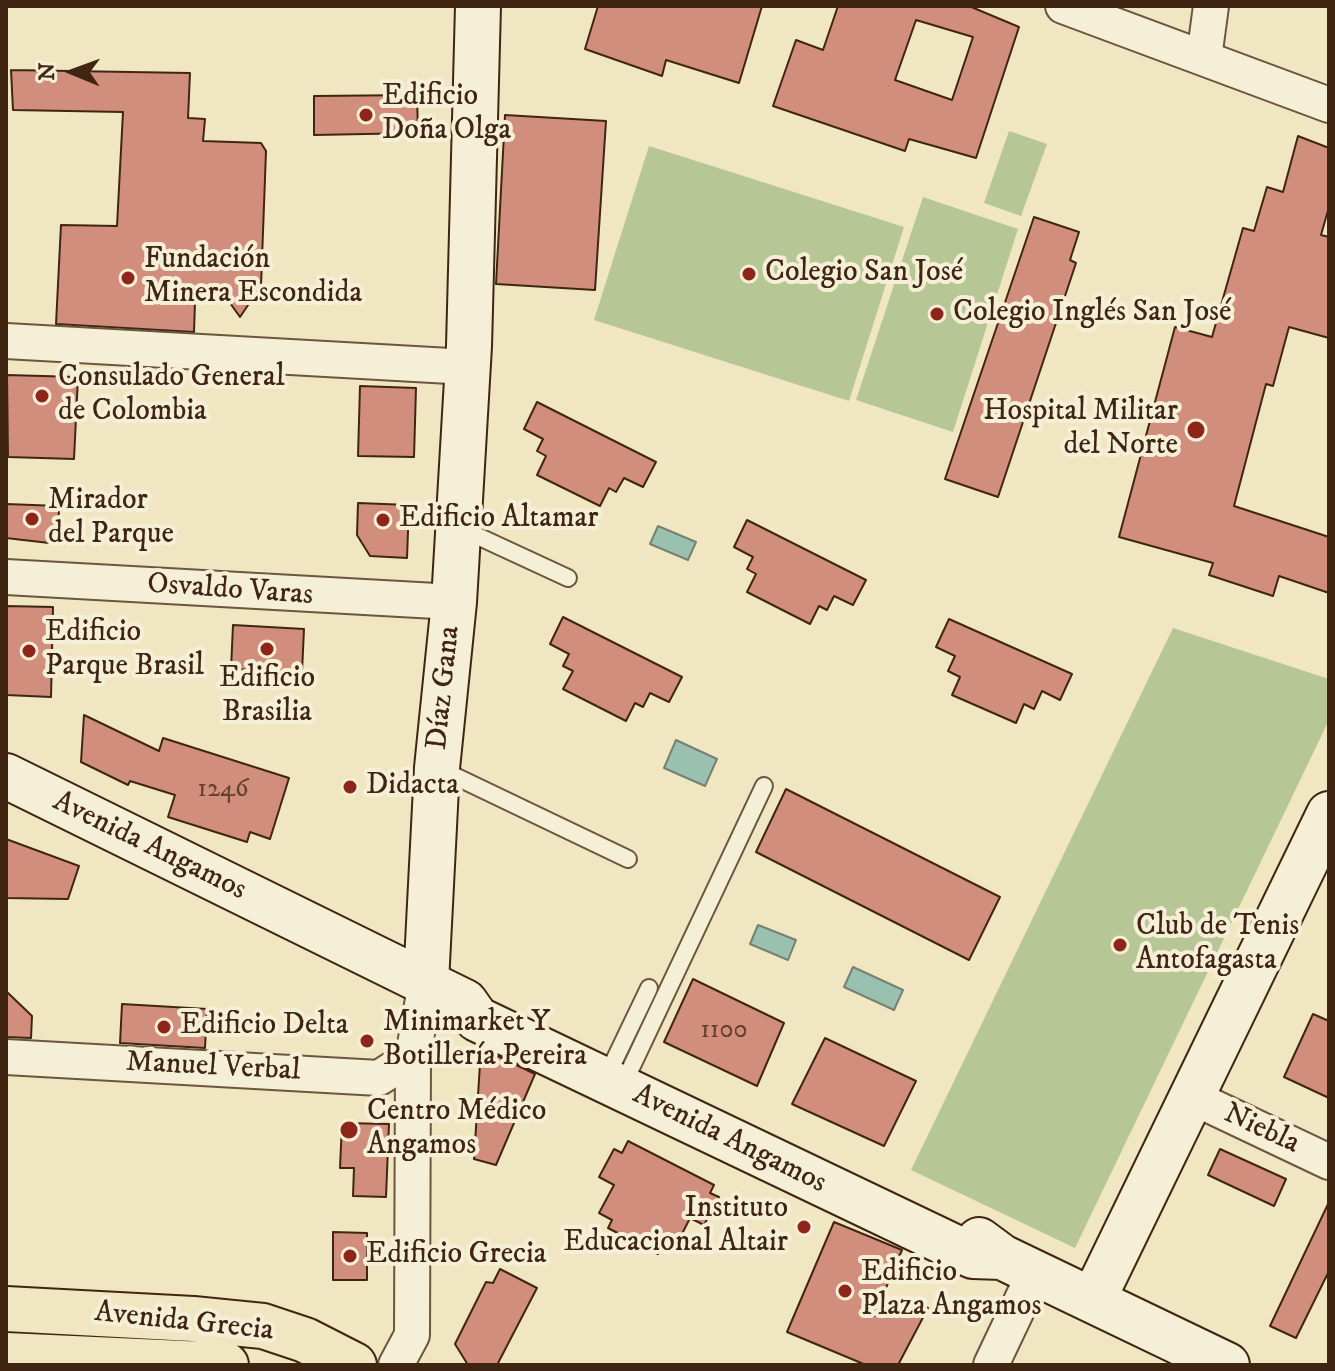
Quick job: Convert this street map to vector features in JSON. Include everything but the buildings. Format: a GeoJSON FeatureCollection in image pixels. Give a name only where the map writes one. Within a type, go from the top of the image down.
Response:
{"type":"FeatureCollection","features":[{"type":"Feature","properties":{"kind":"highway","name":"Avenida Grecia"},"geometry":{"type":"LineString","coordinates":[[6,1309],[263,1326],[305,1340],[354,1365]]}},
{"type":"Feature","properties":{"kind":"highway","name":"Avenida Grecia"},"geometry":{"type":"LineString","coordinates":[[6,1355],[226,1365]]}},
{"type":"Feature","properties":{"kind":"main road","name":"Díaz Gana"},"geometry":{"type":"LineString","coordinates":[[426,982],[437,768],[454,602],[468,367],[478,6]]}},
{"type":"Feature","properties":{"kind":"main road","name":"Avenida Angamos"},"geometry":{"type":"LineString","coordinates":[[6,776],[465,1002],[477,1019],[973,1256],[1019,1265]]}},
{"type":"Feature","properties":{"kind":"main road"},"geometry":{"type":"LineString","coordinates":[[1093,1300],[1329,814]]}},
{"type":"Feature","properties":{"kind":"main road","name":"Avenida Angamos"},"geometry":{"type":"LineString","coordinates":[[465,1002],[488,999],[977,1239],[1019,1265],[1227,1365]]}},
{"type":"Feature","properties":{"kind":"street"},"geometry":{"type":"LineString","coordinates":[[1063,6],[1329,105]]}},
{"type":"Feature","properties":{"kind":"street"},"geometry":{"type":"LineString","coordinates":[[1204,58],[1211,6]]}},
{"type":"Feature","properties":{"kind":"street"},"geometry":{"type":"LineString","coordinates":[[6,341],[468,367]]}},
{"type":"Feature","properties":{"kind":"street","name":"Osvaldo Varas"},"geometry":{"type":"LineString","coordinates":[[6,577],[454,602]]}},
{"type":"Feature","properties":{"kind":"street","name":"Díaz Gana"},"geometry":{"type":"LineString","coordinates":[[396,1365],[412,1335],[413,1056],[426,982]]}},
{"type":"Feature","properties":{"kind":"street","name":"Manuel Verbal"},"geometry":{"type":"LineString","coordinates":[[6,1057],[379,1078],[413,1056]]}},
{"type":"Feature","properties":{"kind":"street","name":"Niebla"},"geometry":{"type":"LineString","coordinates":[[1192,1097],[1329,1162]]}},
{"type":"Feature","properties":{"kind":"street"},"geometry":{"type":"LineString","coordinates":[[991,1365],[1019,1265]]}},
{"type":"Feature","properties":{"kind":"lane"},"geometry":{"type":"LineString","coordinates":[[458,527],[568,578]]}},
{"type":"Feature","properties":{"kind":"lane"},"geometry":{"type":"LineString","coordinates":[[437,768],[628,859]]}},
{"type":"Feature","properties":{"kind":"lane"},"geometry":{"type":"LineString","coordinates":[[622,1065],[764,786]]}},
{"type":"Feature","properties":{"kind":"lane"},"geometry":{"type":"LineString","coordinates":[[622,1065],[649,988]]}},
{"type":"Feature","properties":{"kind":"shaded area"},"geometry":{"type":"Polygon","coordinates":[[[1009,131],[1047,144],[1021,216],[984,203],[1009,131]]]}},
{"type":"Feature","properties":{"kind":"shaded area","name":"Colegio San José"},"geometry":{"type":"Polygon","coordinates":[[[649,146],[904,227],[849,401],[594,320],[649,146]]]}},
{"type":"Feature","properties":{"kind":"shaded area","name":"Colegio Inglés San José"},"geometry":{"type":"Polygon","coordinates":[[[923,197],[1018,229],[953,432],[856,400],[923,197]]]}},
{"type":"Feature","properties":{"kind":"shaded area"},"geometry":{"type":"Polygon","coordinates":[[[658,526],[696,542],[688,560],[650,544],[658,526]]]}},
{"type":"Feature","properties":{"kind":"shaded area","name":"Club de Tenis Antofagasta"},"geometry":{"type":"Polygon","coordinates":[[[1173,628],[1329,679],[1329,720],[1075,1248],[911,1170],[1173,628]]]}},
{"type":"Feature","properties":{"kind":"shaded area"},"geometry":{"type":"Polygon","coordinates":[[[676,740],[717,759],[705,786],[664,768],[676,740]]]}},
{"type":"Feature","properties":{"kind":"shaded area"},"geometry":{"type":"Polygon","coordinates":[[[758,925],[796,940],[788,960],[750,944],[758,925]]]}},
{"type":"Feature","properties":{"kind":"shaded area"},"geometry":{"type":"Polygon","coordinates":[[[853,967],[903,990],[894,1010],[844,987],[853,967]]]}},
{"type":"Feature","properties":{"kind":"place","name":"Edificio Doña Olga"},"geometry":{"type":"Point","coordinates":[366,115]}},
{"type":"Feature","properties":{"kind":"place","name":"Colegio San José"},"geometry":{"type":"Point","coordinates":[749,274]}},
{"type":"Feature","properties":{"kind":"place","name":"Fundación Minera Escondida"},"geometry":{"type":"Point","coordinates":[128,278]}},
{"type":"Feature","properties":{"kind":"place","name":"Colegio Inglés San José"},"geometry":{"type":"Point","coordinates":[937,314]}},
{"type":"Feature","properties":{"kind":"place","name":"Consulado General de Colombia"},"geometry":{"type":"Point","coordinates":[42,396]}},
{"type":"Feature","properties":{"kind":"place","name":"Hospital Militar del Norte"},"geometry":{"type":"Point","coordinates":[1196,430]}},
{"type":"Feature","properties":{"kind":"place","name":"Mirador del Parque"},"geometry":{"type":"Point","coordinates":[32,519]}},
{"type":"Feature","properties":{"kind":"place","name":"Edificio Altamar"},"geometry":{"type":"Point","coordinates":[383,520]}},
{"type":"Feature","properties":{"kind":"place","name":"Edificio Brasilia"},"geometry":{"type":"Point","coordinates":[267,649]}},
{"type":"Feature","properties":{"kind":"place","name":"Edificio Parque Brasil"},"geometry":{"type":"Point","coordinates":[29,651]}},
{"type":"Feature","properties":{"kind":"place","name":"Didacta"},"geometry":{"type":"Point","coordinates":[350,787]}},
{"type":"Feature","properties":{"kind":"place","name":"Club de Tenis Antofagasta"},"geometry":{"type":"Point","coordinates":[1120,945]}},
{"type":"Feature","properties":{"kind":"place","name":"Edificio Delta"},"geometry":{"type":"Point","coordinates":[164,1027]}},
{"type":"Feature","properties":{"kind":"place","name":"Minimarket Y Botillería Pereira"},"geometry":{"type":"Point","coordinates":[367,1041]}},
{"type":"Feature","properties":{"kind":"place","name":"Centro Médico Angamos"},"geometry":{"type":"Point","coordinates":[349,1130]}},
{"type":"Feature","properties":{"kind":"place","name":"Instituto Educacional Altair"},"geometry":{"type":"Point","coordinates":[804,1227]}},
{"type":"Feature","properties":{"kind":"place","name":"Edificio Grecia"},"geometry":{"type":"Point","coordinates":[350,1256]}},
{"type":"Feature","properties":{"kind":"place","name":"Edificio Plaza Angamos"},"geometry":{"type":"Point","coordinates":[845,1291]}}]}
